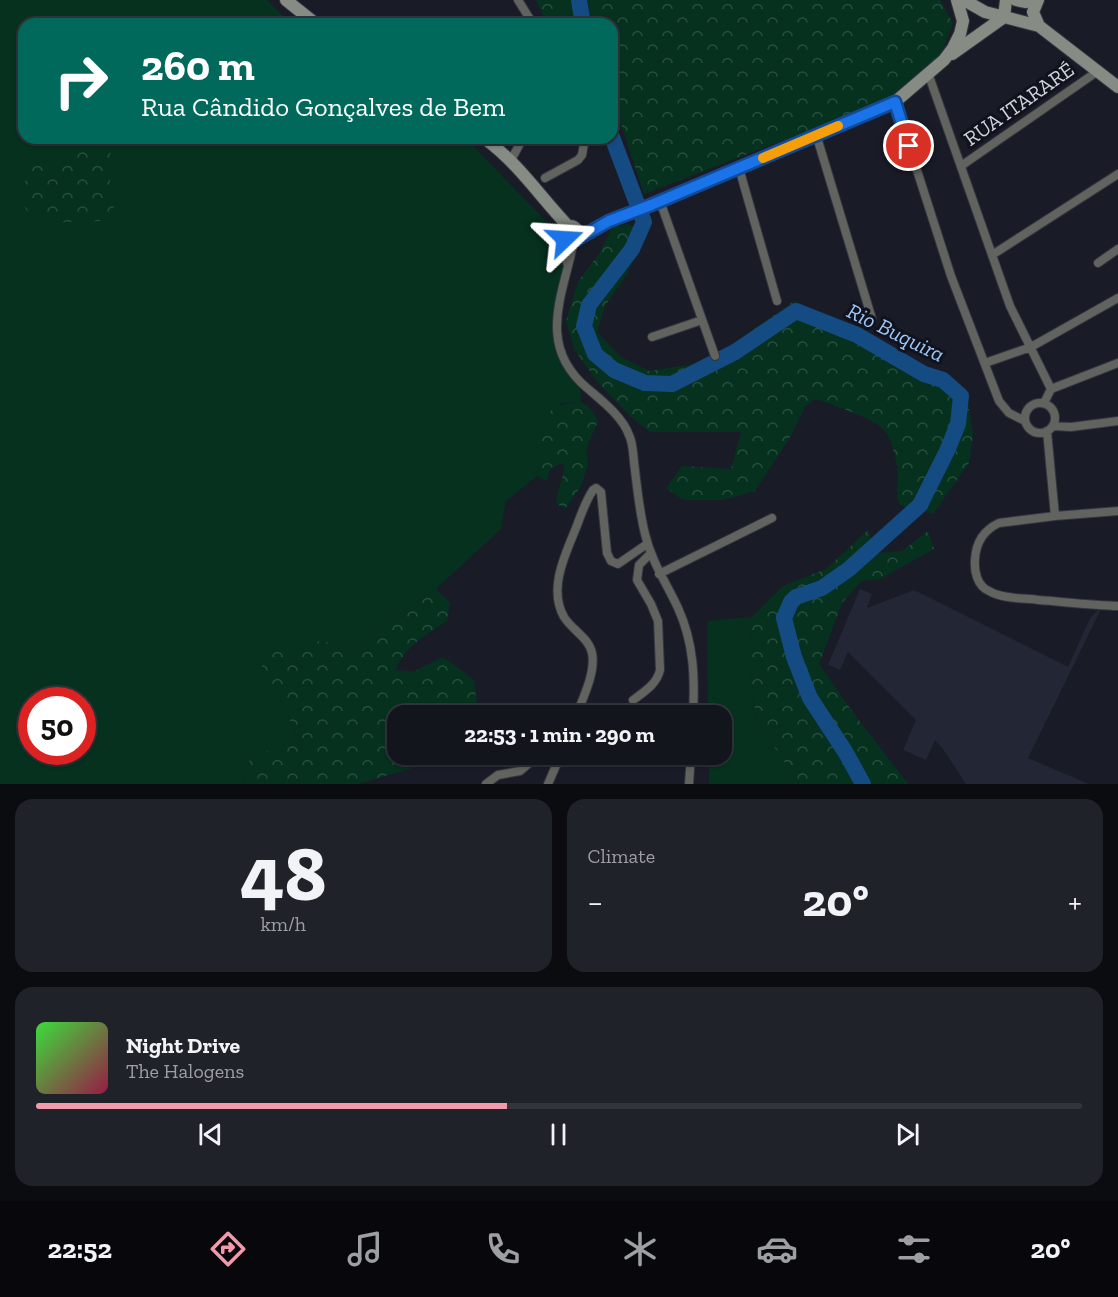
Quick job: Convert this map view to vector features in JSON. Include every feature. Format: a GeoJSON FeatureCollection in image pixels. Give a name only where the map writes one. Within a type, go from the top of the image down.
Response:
{"type":"FeatureCollection","features":[{"type":"Feature","properties":{"kind":"main road"},"geometry":{"type":"LineString","coordinates":[[286,0],[308,18]]}},
{"type":"Feature","properties":{"kind":"main road"},"geometry":{"type":"LineString","coordinates":[[944,60],[960,34],[963,21],[957,0]]}},
{"type":"Feature","properties":{"kind":"main road"},"geometry":{"type":"LineString","coordinates":[[964,0],[985,12],[1038,26],[1118,87]]}},
{"type":"Feature","properties":{"kind":"main road"},"geometry":{"type":"LineString","coordinates":[[491,144],[511,160],[571,234],[596,227],[656,203],[895,102],[944,60],[1004,17],[1006,0]]}},
{"type":"Feature","properties":{"kind":"main road"},"geometry":{"type":"LineString","coordinates":[[1016,0],[1025,2],[1037,0],[1033,12],[1038,26]]}},
{"type":"Feature","properties":{"kind":"street"},"geometry":{"type":"LineString","coordinates":[[518,0],[529,18]]}},
{"type":"Feature","properties":{"kind":"street","name":"RUA ITARARÉ"},"geometry":{"type":"LineString","coordinates":[[961,166],[1098,71]]}},
{"type":"Feature","properties":{"kind":"street"},"geometry":{"type":"LineString","coordinates":[[928,73],[1010,306],[1051,389]]}},
{"type":"Feature","properties":{"kind":"street"},"geometry":{"type":"LineString","coordinates":[[895,102],[951,276],[999,401],[1009,414],[1025,421],[1033,431],[1038,433],[1050,429],[1118,421]]}},
{"type":"Feature","properties":{"kind":"street"},"geometry":{"type":"LineString","coordinates":[[816,134],[872,319]]}},
{"type":"Feature","properties":{"kind":"street"},"geometry":{"type":"LineString","coordinates":[[511,160],[520,144]]}},
{"type":"Feature","properties":{"kind":"street"},"geometry":{"type":"LineString","coordinates":[[545,178],[578,160],[582,155],[584,144]]}},
{"type":"Feature","properties":{"kind":"street"},"geometry":{"type":"LineString","coordinates":[[739,168],[777,302]]}},
{"type":"Feature","properties":{"kind":"street"},"geometry":{"type":"LineString","coordinates":[[992,255],[1118,174]]}},
{"type":"Feature","properties":{"kind":"street"},"geometry":{"type":"LineString","coordinates":[[656,203],[715,356]]}},
{"type":"Feature","properties":{"kind":"street"},"geometry":{"type":"LineString","coordinates":[[571,234],[568,271],[556,323],[558,345],[564,362],[574,377],[615,414],[629,435],[647,543],[659,574],[678,608],[691,645],[693,705]]}},
{"type":"Feature","properties":{"kind":"street"},"geometry":{"type":"LineString","coordinates":[[1098,263],[1118,249]]}},
{"type":"Feature","properties":{"kind":"street"},"geometry":{"type":"LineString","coordinates":[[985,363],[1030,347],[1118,298]]}},
{"type":"Feature","properties":{"kind":"street"},"geometry":{"type":"LineString","coordinates":[[652,337],[702,320]]}},
{"type":"Feature","properties":{"kind":"street"},"geometry":{"type":"LineString","coordinates":[[1044,403],[1051,389],[1118,363]]}},
{"type":"Feature","properties":{"kind":"street"},"geometry":{"type":"LineString","coordinates":[[1025,421],[1029,406],[1039,402],[1052,408],[1054,412],[1055,417],[1050,429],[1055,516]]}},
{"type":"Feature","properties":{"kind":"street"},"geometry":{"type":"LineString","coordinates":[[580,705],[591,670],[592,652],[587,642],[565,617],[559,601],[558,587],[562,563],[593,490],[597,489],[601,492],[607,553],[611,561],[618,564],[647,543]]}},
{"type":"Feature","properties":{"kind":"street"},"geometry":{"type":"LineString","coordinates":[[1118,511],[1008,521],[991,527],[977,546],[975,571],[982,586],[997,594],[1014,598],[1118,606]]}},
{"type":"Feature","properties":{"kind":"street"},"geometry":{"type":"LineString","coordinates":[[659,574],[772,518]]}},
{"type":"Feature","properties":{"kind":"street"},"geometry":{"type":"LineString","coordinates":[[633,700],[653,684],[660,670],[658,621],[637,580],[639,565],[651,553]]}},
{"type":"Feature","properties":{"kind":"street"},"geometry":{"type":"LineString","coordinates":[[486,784],[498,775],[520,771],[527,765]]}},
{"type":"Feature","properties":{"kind":"street"},"geometry":{"type":"LineString","coordinates":[[548,784],[556,765]]}},
{"type":"Feature","properties":{"kind":"street"},"geometry":{"type":"LineString","coordinates":[[689,784],[690,765]]}},
{"type":"Feature","properties":{"kind":"shaded area"},"geometry":{"type":"Polygon","coordinates":[[[860,589],[872,594],[867,608],[914,590],[1068,667],[1090,618],[1103,605],[1028,758],[1089,784],[966,784],[935,740],[926,760],[903,750],[916,720],[848,652],[840,670],[828,665],[860,589]]]}},
{"type":"Feature","properties":{"kind":"green space"},"geometry":{"type":"Polygon","coordinates":[[[0,0],[267,0],[285,18],[18,18],[18,144],[471,144],[544,219],[561,230],[565,239],[568,271],[558,314],[564,362],[580,382],[581,402],[561,403],[539,463],[537,476],[506,501],[501,529],[436,589],[354,646],[320,641],[253,680],[285,705],[297,743],[251,756],[243,781],[247,784],[0,784],[0,0]]]}},
{"type":"Feature","properties":{"kind":"green space"},"geometry":{"type":"Polygon","coordinates":[[[536,0],[579,0],[582,18],[544,18],[536,0]]]}},
{"type":"Feature","properties":{"kind":"green space"},"geometry":{"type":"Polygon","coordinates":[[[588,0],[940,0],[953,23],[940,57],[893,98],[644,194],[618,115],[618,18],[590,18],[588,0]]]}},
{"type":"Feature","properties":{"kind":"green space"},"geometry":{"type":"Polygon","coordinates":[[[31,144],[52,163],[78,144],[111,144],[109,169],[114,212],[102,221],[47,223],[28,213],[19,197],[25,182],[31,144]]]}},
{"type":"Feature","properties":{"kind":"green space"},"geometry":{"type":"Polygon","coordinates":[[[628,224],[646,232],[638,245],[627,274],[605,306],[597,332],[621,357],[649,371],[701,363],[720,353],[794,301],[865,334],[949,380],[968,402],[973,435],[969,463],[933,514],[900,505],[897,496],[898,473],[895,456],[890,439],[879,425],[862,416],[816,399],[806,405],[790,437],[755,491],[722,500],[683,500],[666,488],[682,466],[731,469],[741,432],[650,432],[629,415],[596,380],[574,349],[566,321],[578,282],[600,252],[612,227],[628,224]]]}},
{"type":"Feature","properties":{"kind":"green space"},"geometry":{"type":"Polygon","coordinates":[[[581,402],[591,409],[598,421],[586,449],[588,464],[581,486],[565,509],[556,503],[564,463],[551,468],[546,481],[537,476],[539,436],[545,416],[553,409],[564,404],[581,402]]]}},
{"type":"Feature","properties":{"kind":"green space"},"geometry":{"type":"Polygon","coordinates":[[[868,530],[877,553],[902,551],[928,531],[934,549],[880,579],[861,581],[842,603],[819,664],[908,784],[799,784],[756,719],[749,658],[752,617],[783,586],[826,569],[868,530]]]}},
{"type":"Feature","properties":{"kind":"green space"},"geometry":{"type":"Polygon","coordinates":[[[436,589],[450,603],[447,621],[410,648],[395,670],[413,672],[443,657],[474,680],[477,705],[387,705],[387,765],[423,765],[358,784],[247,784],[243,781],[251,756],[297,742],[285,705],[253,680],[275,646],[320,641],[354,646],[436,589]]]}},
{"type":"Feature","properties":{"kind":"green space"},"geometry":{"type":"Polygon","coordinates":[[[752,617],[749,658],[756,719],[799,784],[709,784],[709,765],[732,765],[732,705],[708,705],[707,621],[752,617]]]}},
{"type":"Feature","properties":{"kind":"waterway","name":"Rio Buquira"},"geometry":{"type":"LineString","coordinates":[[579,0],[582,18]]}},
{"type":"Feature","properties":{"kind":"waterway","name":"Rio Buquira"},"geometry":{"type":"LineString","coordinates":[[615,144],[644,222],[632,249],[589,305],[584,326],[595,354],[614,370],[645,383],[672,384],[735,352],[796,311],[857,335],[924,374],[943,380],[961,396],[958,424],[920,505],[849,569],[822,588],[796,597],[791,602],[784,618],[794,657],[810,698],[863,784]]}},
{"type":"Feature","properties":{"kind":"slow traffic"},"geometry":{"type":"LineString","coordinates":[[763,158],[838,126]]}},
{"type":"Feature","properties":{"kind":"route"},"geometry":{"type":"LineString","coordinates":[[565,239],[572,242],[609,221],[895,102],[909,146]]}}]}
